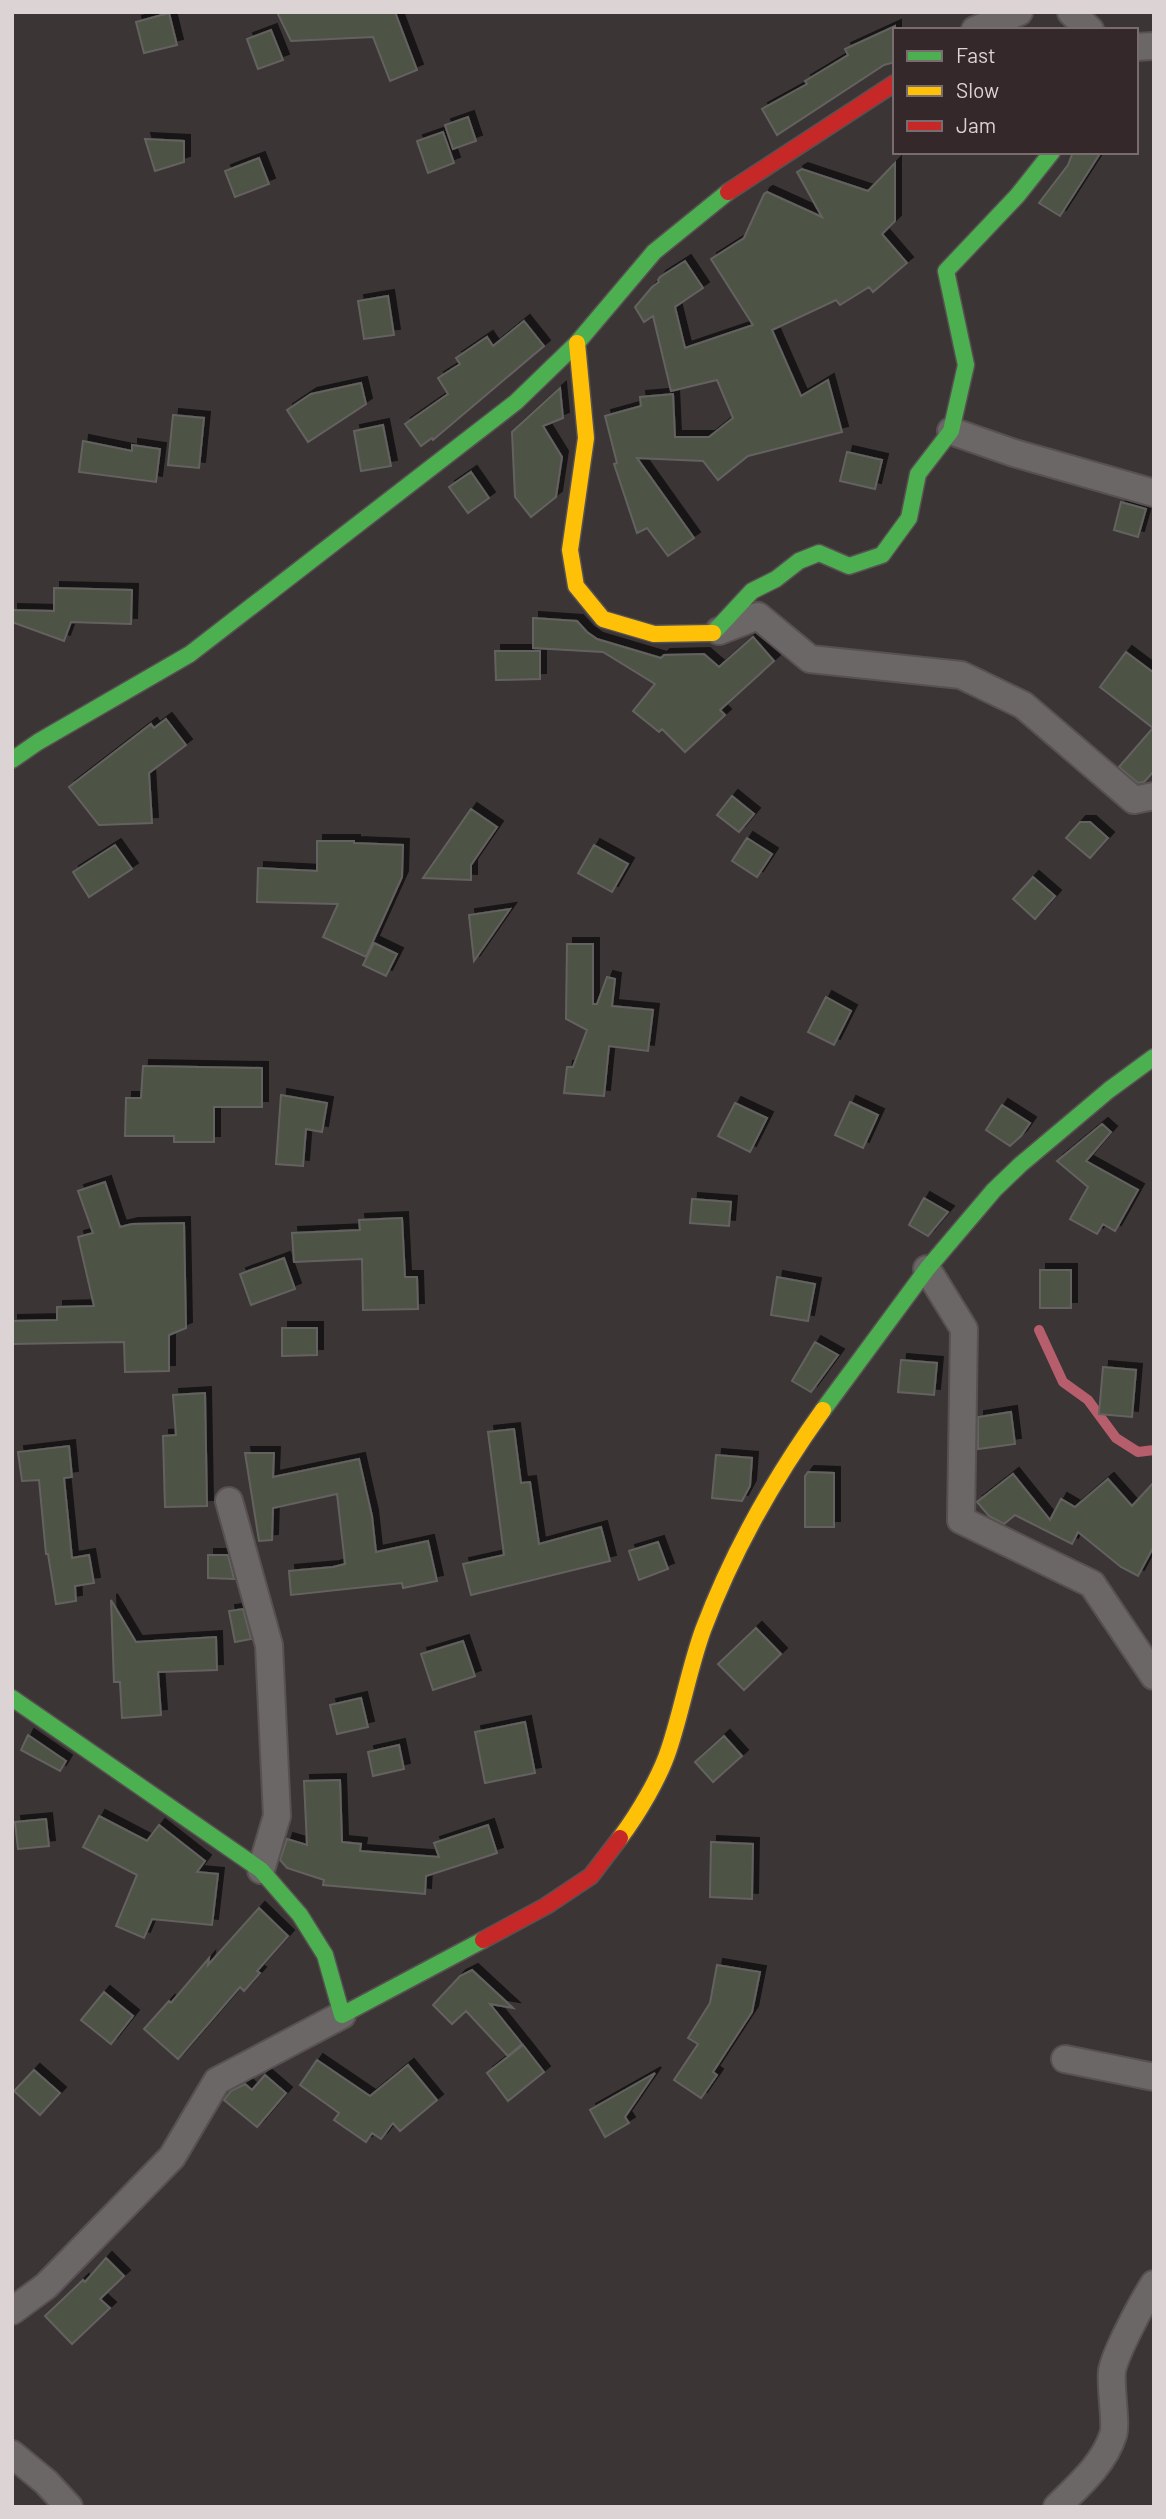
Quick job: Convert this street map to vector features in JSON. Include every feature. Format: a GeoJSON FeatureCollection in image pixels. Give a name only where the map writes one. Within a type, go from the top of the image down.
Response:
{"type":"FeatureCollection","features":[{"type":"Feature","properties":{"kind":"street"},"geometry":{"type":"LineString","coordinates":[[980,28],[1019,12]]}},
{"type":"Feature","properties":{"kind":"street"},"geometry":{"type":"LineString","coordinates":[[1071,12],[1088,28]]}},
{"type":"Feature","properties":{"kind":"street"},"geometry":{"type":"LineString","coordinates":[[12,760],[38,742],[190,654],[401,494],[516,402],[578,343],[654,252],[730,191],[893,84]]}},
{"type":"Feature","properties":{"kind":"street"},"geometry":{"type":"LineString","coordinates":[[714,633],[752,591],[776,579],[799,561],[819,553],[849,566],[881,555],[909,518],[918,474],[951,431],[967,365],[946,271],[1017,196],[1050,154]]}},
{"type":"Feature","properties":{"kind":"street"},"geometry":{"type":"LineString","coordinates":[[578,343],[586,438],[570,550],[576,586],[603,619],[654,634],[714,633],[758,615],[810,659],[961,675],[1023,705],[1134,800],[1154,796]]}},
{"type":"Feature","properties":{"kind":"street"},"geometry":{"type":"LineString","coordinates":[[951,431],[1014,453],[1154,493]]}},
{"type":"Feature","properties":{"kind":"street"},"geometry":{"type":"LineString","coordinates":[[12,2311],[46,2286],[172,2157],[217,2081],[546,1906],[592,1876],[629,1826],[668,1752],[703,1631],[768,1496],[814,1423],[927,1269],[994,1190],[1109,1090],[1154,1057]]}},
{"type":"Feature","properties":{"kind":"street"},"geometry":{"type":"LineString","coordinates":[[927,1269],[964,1329],[961,1520],[1092,1584],[1154,1676]]}},
{"type":"Feature","properties":{"kind":"street"},"geometry":{"type":"LineString","coordinates":[[229,1502],[269,1645],[277,1816],[261,1870]]}},
{"type":"Feature","properties":{"kind":"street"},"geometry":{"type":"LineString","coordinates":[[12,1698],[261,1870],[300,1915],[325,1955],[342,2015]]}},
{"type":"Feature","properties":{"kind":"street"},"geometry":{"type":"LineString","coordinates":[[1065,2059],[1154,2077]]}},
{"type":"Feature","properties":{"kind":"street"},"geometry":{"type":"LineString","coordinates":[[1057,2507],[1092,2472],[1114,2434],[1111,2396],[1113,2369],[1144,2298],[1154,2284]]}},
{"type":"Feature","properties":{"kind":"street"},"geometry":{"type":"LineString","coordinates":[[12,2454],[46,2482],[69,2507]]}},
{"type":"Feature","properties":{"kind":"building"},"geometry":{"type":"Polygon","coordinates":[[[277,12],[395,12],[417,70],[390,81],[373,37],[291,41],[277,12]]]}},
{"type":"Feature","properties":{"kind":"building"},"geometry":{"type":"Polygon","coordinates":[[[169,13],[177,45],[144,53],[136,22],[169,13]]]}},
{"type":"Feature","properties":{"kind":"building"},"geometry":{"type":"Polygon","coordinates":[[[895,26],[893,63],[884,65],[777,135],[762,109],[807,84],[805,81],[848,55],[845,49],[895,26]]]}},
{"type":"Feature","properties":{"kind":"building"},"geometry":{"type":"Polygon","coordinates":[[[271,30],[283,60],[258,69],[247,39],[271,30]]]}},
{"type":"Feature","properties":{"kind":"building"},"geometry":{"type":"Polygon","coordinates":[[[468,117],[476,141],[453,149],[445,125],[468,117]]]}},
{"type":"Feature","properties":{"kind":"building"},"geometry":{"type":"Polygon","coordinates":[[[443,132],[454,163],[428,173],[417,141],[443,132]]]}},
{"type":"Feature","properties":{"kind":"building"},"geometry":{"type":"Polygon","coordinates":[[[145,139],[184,141],[184,162],[155,171],[145,139]]]}},
{"type":"Feature","properties":{"kind":"building"},"geometry":{"type":"Polygon","coordinates":[[[1072,154],[1100,154],[1060,216],[1039,203],[1068,165],[1072,154]]]}},
{"type":"Feature","properties":{"kind":"building"},"geometry":{"type":"Polygon","coordinates":[[[259,158],[269,184],[235,197],[225,171],[259,158]]]}},
{"type":"Feature","properties":{"kind":"building"},"geometry":{"type":"Polygon","coordinates":[[[895,163],[895,221],[882,234],[907,263],[873,292],[869,287],[840,305],[836,300],[772,330],[801,396],[828,380],[842,432],[748,456],[718,480],[703,461],[637,458],[694,538],[668,556],[647,528],[637,533],[614,464],[617,463],[605,416],[641,406],[640,397],[673,394],[675,437],[709,437],[733,418],[717,380],[671,391],[653,316],[644,322],[635,307],[659,282],[660,277],[685,261],[703,288],[675,307],[685,348],[753,325],[711,259],[744,238],[764,194],[767,192],[822,217],[797,172],[802,169],[868,191],[895,163]]]}},
{"type":"Feature","properties":{"kind":"building"},"geometry":{"type":"Polygon","coordinates":[[[388,296],[394,335],[364,339],[358,301],[388,296]]]}},
{"type":"Feature","properties":{"kind":"building"},"geometry":{"type":"Polygon","coordinates":[[[524,321],[544,346],[433,440],[432,438],[421,446],[405,424],[448,394],[438,378],[460,364],[456,358],[487,337],[493,346],[524,321]]]}},
{"type":"Feature","properties":{"kind":"building"},"geometry":{"type":"Polygon","coordinates":[[[361,383],[366,404],[308,442],[287,410],[311,394],[361,383]]]}},
{"type":"Feature","properties":{"kind":"building"},"geometry":{"type":"Polygon","coordinates":[[[560,388],[563,418],[543,426],[562,457],[556,497],[531,517],[515,497],[512,432],[560,388]]]}},
{"type":"Feature","properties":{"kind":"building"},"geometry":{"type":"Polygon","coordinates":[[[173,415],[204,418],[199,468],[168,465],[173,415]]]}},
{"type":"Feature","properties":{"kind":"building"},"geometry":{"type":"Polygon","coordinates":[[[383,425],[391,466],[361,471],[354,431],[383,425]]]}},
{"type":"Feature","properties":{"kind":"building"},"geometry":{"type":"Polygon","coordinates":[[[83,441],[132,451],[132,445],[160,449],[156,482],[79,472],[83,441]]]}},
{"type":"Feature","properties":{"kind":"building"},"geometry":{"type":"Polygon","coordinates":[[[847,452],[882,460],[875,489],[840,481],[847,452]]]}},
{"type":"Feature","properties":{"kind":"building"},"geometry":{"type":"Polygon","coordinates":[[[471,472],[489,498],[468,513],[449,487],[471,472]]]}},
{"type":"Feature","properties":{"kind":"building"},"geometry":{"type":"Polygon","coordinates":[[[1121,502],[1146,509],[1138,537],[1114,530],[1121,502]]]}},
{"type":"Feature","properties":{"kind":"building"},"geometry":{"type":"Polygon","coordinates":[[[54,588],[132,590],[131,624],[71,622],[64,641],[12,622],[12,610],[54,611],[54,588]]]}},
{"type":"Feature","properties":{"kind":"building"},"geometry":{"type":"Polygon","coordinates":[[[533,618],[577,621],[597,639],[661,658],[664,655],[704,654],[719,667],[753,637],[774,661],[720,710],[725,715],[685,752],[662,729],[659,732],[633,711],[655,684],[603,652],[533,648],[533,618]]]}},
{"type":"Feature","properties":{"kind":"building"},"geometry":{"type":"Polygon","coordinates":[[[495,651],[540,651],[540,679],[496,680],[495,651]]]}},
{"type":"Feature","properties":{"kind":"building"},"geometry":{"type":"Polygon","coordinates":[[[1126,652],[1154,673],[1154,771],[1144,782],[1138,783],[1119,767],[1153,728],[1100,687],[1126,652]]]}},
{"type":"Feature","properties":{"kind":"building"},"geometry":{"type":"Polygon","coordinates":[[[166,719],[186,745],[149,773],[152,823],[99,825],[69,787],[151,724],[154,728],[166,719]]]}},
{"type":"Feature","properties":{"kind":"building"},"geometry":{"type":"Polygon","coordinates":[[[732,796],[754,814],[739,832],[717,815],[732,796]]]}},
{"type":"Feature","properties":{"kind":"building"},"geometry":{"type":"Polygon","coordinates":[[[471,809],[497,827],[471,865],[471,880],[423,878],[471,809]]]}},
{"type":"Feature","properties":{"kind":"building"},"geometry":{"type":"Polygon","coordinates":[[[1080,822],[1090,822],[1108,838],[1090,858],[1066,838],[1080,822]]]}},
{"type":"Feature","properties":{"kind":"building"},"geometry":{"type":"Polygon","coordinates":[[[747,838],[772,854],[757,877],[732,861],[747,838]]]}},
{"type":"Feature","properties":{"kind":"building"},"geometry":{"type":"Polygon","coordinates":[[[317,841],[403,845],[402,877],[366,957],[323,937],[338,904],[257,902],[258,868],[317,871],[317,841]]]}},
{"type":"Feature","properties":{"kind":"building"},"geometry":{"type":"Polygon","coordinates":[[[115,845],[132,869],[89,897],[73,872],[115,845]]]}},
{"type":"Feature","properties":{"kind":"building"},"geometry":{"type":"Polygon","coordinates":[[[594,845],[628,864],[612,892],[578,873],[594,845]]]}},
{"type":"Feature","properties":{"kind":"building"},"geometry":{"type":"Polygon","coordinates":[[[1033,877],[1055,896],[1035,919],[1013,899],[1033,877]]]}},
{"type":"Feature","properties":{"kind":"building"},"geometry":{"type":"Polygon","coordinates":[[[510,909],[474,961],[469,915],[510,909]]]}},
{"type":"Feature","properties":{"kind":"building"},"geometry":{"type":"Polygon","coordinates":[[[374,943],[397,954],[386,976],[363,965],[374,943]]]}},
{"type":"Feature","properties":{"kind":"building"},"geometry":{"type":"Polygon","coordinates":[[[567,944],[593,944],[593,1004],[597,1004],[607,977],[615,979],[612,1006],[653,1010],[648,1051],[609,1046],[604,1096],[564,1093],[567,1067],[573,1067],[587,1030],[566,1019],[567,944]]]}},
{"type":"Feature","properties":{"kind":"building"},"geometry":{"type":"Polygon","coordinates":[[[826,997],[851,1011],[834,1045],[808,1032],[826,997]]]}},
{"type":"Feature","properties":{"kind":"building"},"geometry":{"type":"Polygon","coordinates":[[[143,1066],[262,1068],[262,1107],[214,1107],[214,1142],[174,1142],[174,1136],[125,1136],[126,1098],[141,1098],[143,1066]]]}},
{"type":"Feature","properties":{"kind":"building"},"geometry":{"type":"Polygon","coordinates":[[[281,1095],[327,1103],[322,1132],[306,1129],[303,1166],[276,1164],[281,1095]]]}},
{"type":"Feature","properties":{"kind":"building"},"geometry":{"type":"Polygon","coordinates":[[[850,1102],[878,1115],[863,1148],[835,1135],[850,1102]]]}},
{"type":"Feature","properties":{"kind":"building"},"geometry":{"type":"Polygon","coordinates":[[[735,1103],[767,1118],[750,1152],[718,1136],[735,1103]]]}},
{"type":"Feature","properties":{"kind":"building"},"geometry":{"type":"Polygon","coordinates":[[[1002,1105],[1030,1123],[1010,1146],[986,1130],[1002,1105]]]}},
{"type":"Feature","properties":{"kind":"building"},"geometry":{"type":"Polygon","coordinates":[[[1102,1124],[1111,1132],[1086,1161],[1138,1190],[1115,1231],[1103,1224],[1097,1234],[1070,1219],[1088,1187],[1057,1161],[1102,1124]]]}},
{"type":"Feature","properties":{"kind":"building"},"geometry":{"type":"Polygon","coordinates":[[[105,1182],[120,1227],[132,1224],[184,1223],[186,1328],[169,1335],[169,1371],[125,1372],[124,1342],[12,1344],[12,1321],[57,1320],[57,1307],[94,1306],[78,1237],[93,1233],[78,1191],[105,1182]]]}},
{"type":"Feature","properties":{"kind":"building"},"geometry":{"type":"Polygon","coordinates":[[[924,1198],[948,1212],[928,1236],[909,1225],[924,1198]]]}},
{"type":"Feature","properties":{"kind":"building"},"geometry":{"type":"Polygon","coordinates":[[[692,1199],[731,1202],[729,1226],[690,1223],[692,1199]]]}},
{"type":"Feature","properties":{"kind":"building"},"geometry":{"type":"Polygon","coordinates":[[[402,1218],[405,1277],[417,1277],[418,1309],[363,1310],[362,1259],[294,1262],[292,1233],[360,1230],[359,1220],[402,1218]]]}},
{"type":"Feature","properties":{"kind":"building"},"geometry":{"type":"Polygon","coordinates":[[[284,1258],[295,1289],[251,1305],[240,1274],[284,1258]]]}},
{"type":"Feature","properties":{"kind":"building"},"geometry":{"type":"Polygon","coordinates":[[[1040,1270],[1071,1270],[1071,1308],[1040,1308],[1040,1270]]]}},
{"type":"Feature","properties":{"kind":"building"},"geometry":{"type":"Polygon","coordinates":[[[777,1277],[815,1284],[808,1321],[771,1315],[777,1277]]]}},
{"type":"Feature","properties":{"kind":"building"},"geometry":{"type":"Polygon","coordinates":[[[282,1328],[317,1328],[317,1355],[282,1356],[282,1328]]]}},
{"type":"Feature","properties":{"kind":"building"},"geometry":{"type":"Polygon","coordinates":[[[815,1342],[838,1355],[811,1392],[792,1381],[815,1342]]]}},
{"type":"Feature","properties":{"kind":"building"},"geometry":{"type":"Polygon","coordinates":[[[901,1360],[937,1363],[934,1395],[898,1392],[901,1360]]]}},
{"type":"Feature","properties":{"kind":"building"},"geometry":{"type":"Polygon","coordinates":[[[1103,1367],[1136,1370],[1132,1417],[1099,1414],[1103,1367]]]}},
{"type":"Feature","properties":{"kind":"building"},"geometry":{"type":"Polygon","coordinates":[[[205,1393],[207,1506],[165,1507],[163,1436],[176,1435],[173,1395],[205,1393]]]}},
{"type":"Feature","properties":{"kind":"building"},"geometry":{"type":"Polygon","coordinates":[[[1011,1412],[1015,1444],[978,1449],[978,1417],[1011,1412]]]}},
{"type":"Feature","properties":{"kind":"building"},"geometry":{"type":"Polygon","coordinates":[[[514,1429],[521,1483],[530,1482],[539,1544],[601,1527],[610,1561],[471,1595],[463,1564],[504,1555],[488,1432],[514,1429]]]}},
{"type":"Feature","properties":{"kind":"building"},"geometry":{"type":"Polygon","coordinates":[[[69,1446],[72,1477],[64,1478],[72,1558],[89,1555],[94,1583],[75,1586],[76,1601],[56,1604],[46,1554],[39,1480],[22,1481],[18,1452],[69,1446]]]}},
{"type":"Feature","properties":{"kind":"building"},"geometry":{"type":"Polygon","coordinates":[[[245,1453],[274,1453],[273,1477],[359,1459],[372,1516],[376,1552],[428,1541],[437,1581],[403,1588],[402,1583],[291,1595],[289,1571],[345,1564],[337,1494],[273,1508],[272,1540],[259,1541],[245,1453]]]}},
{"type":"Feature","properties":{"kind":"building"},"geometry":{"type":"Polygon","coordinates":[[[716,1455],[752,1458],[750,1486],[742,1501],[712,1498],[716,1455]]]}},
{"type":"Feature","properties":{"kind":"building"},"geometry":{"type":"Polygon","coordinates":[[[808,1472],[834,1473],[834,1527],[805,1527],[805,1476],[808,1472]]]}},
{"type":"Feature","properties":{"kind":"building"},"geometry":{"type":"Polygon","coordinates":[[[1013,1474],[1050,1520],[1061,1499],[1075,1507],[1108,1479],[1132,1506],[1154,1482],[1154,1546],[1138,1576],[1121,1567],[1078,1532],[1072,1544],[1015,1515],[1004,1524],[989,1516],[977,1502],[1013,1474]]]}},
{"type":"Feature","properties":{"kind":"building"},"geometry":{"type":"Polygon","coordinates":[[[658,1542],[668,1569],[639,1580],[629,1551],[658,1542]]]}},
{"type":"Feature","properties":{"kind":"building"},"geometry":{"type":"Polygon","coordinates":[[[208,1555],[228,1555],[234,1579],[208,1578],[208,1555]]]}},
{"type":"Feature","properties":{"kind":"building"},"geometry":{"type":"Polygon","coordinates":[[[111,1600],[136,1642],[216,1637],[217,1670],[158,1672],[161,1715],[122,1718],[120,1682],[114,1682],[111,1600]]]}},
{"type":"Feature","properties":{"kind":"building"},"geometry":{"type":"Polygon","coordinates":[[[243,1609],[251,1639],[235,1642],[229,1611],[243,1609]]]}},
{"type":"Feature","properties":{"kind":"building"},"geometry":{"type":"Polygon","coordinates":[[[756,1628],[781,1654],[744,1690],[718,1664],[756,1628]]]}},
{"type":"Feature","properties":{"kind":"building"},"geometry":{"type":"Polygon","coordinates":[[[463,1641],[475,1676],[433,1690],[421,1654],[463,1641]]]}},
{"type":"Feature","properties":{"kind":"building"},"geometry":{"type":"Polygon","coordinates":[[[361,1698],[368,1727],[337,1734],[330,1705],[361,1698]]]}},
{"type":"Feature","properties":{"kind":"building"},"geometry":{"type":"Polygon","coordinates":[[[525,1722],[535,1773],[485,1783],[475,1732],[525,1722]]]}},
{"type":"Feature","properties":{"kind":"building"},"geometry":{"type":"Polygon","coordinates":[[[28,1735],[66,1761],[60,1771],[21,1750],[28,1735]]]}},
{"type":"Feature","properties":{"kind":"building"},"geometry":{"type":"Polygon","coordinates":[[[724,1736],[742,1756],[713,1782],[695,1762],[724,1736]]]}},
{"type":"Feature","properties":{"kind":"building"},"geometry":{"type":"Polygon","coordinates":[[[399,1745],[404,1769],[373,1776],[368,1752],[399,1745]]]}},
{"type":"Feature","properties":{"kind":"building"},"geometry":{"type":"Polygon","coordinates":[[[340,1780],[342,1842],[361,1844],[360,1851],[439,1857],[434,1843],[488,1825],[497,1853],[426,1876],[425,1894],[323,1885],[324,1880],[287,1868],[280,1860],[287,1839],[307,1845],[304,1781],[340,1780]]]}},
{"type":"Feature","properties":{"kind":"building"},"geometry":{"type":"Polygon","coordinates":[[[99,1816],[147,1841],[159,1825],[205,1861],[197,1872],[218,1874],[212,1925],[152,1919],[144,1938],[116,1926],[137,1875],[83,1847],[99,1816]]]}},
{"type":"Feature","properties":{"kind":"building"},"geometry":{"type":"Polygon","coordinates":[[[46,1819],[49,1846],[18,1849],[15,1822],[46,1819]]]}},
{"type":"Feature","properties":{"kind":"building"},"geometry":{"type":"Polygon","coordinates":[[[711,1842],[753,1844],[752,1899],[710,1897],[711,1842]]]}},
{"type":"Feature","properties":{"kind":"building"},"geometry":{"type":"Polygon","coordinates":[[[259,1908],[288,1936],[257,1971],[260,1973],[244,1991],[240,1987],[178,2059],[144,2029],[169,2001],[171,2003],[209,1958],[208,1965],[259,1908]]]}},
{"type":"Feature","properties":{"kind":"building"},"geometry":{"type":"Polygon","coordinates":[[[717,1965],[760,1972],[752,2012],[713,2072],[717,2075],[701,2098],[674,2080],[698,2044],[688,2038],[710,2003],[717,1965]]]}},
{"type":"Feature","properties":{"kind":"building"},"geometry":{"type":"Polygon","coordinates":[[[472,1970],[513,2008],[490,2004],[522,2044],[508,2056],[466,2011],[452,2024],[433,2005],[460,1976],[472,1970]]]}},
{"type":"Feature","properties":{"kind":"building"},"geometry":{"type":"Polygon","coordinates":[[[104,1992],[133,2016],[111,2044],[81,2020],[104,1992]]]}},
{"type":"Feature","properties":{"kind":"building"},"geometry":{"type":"Polygon","coordinates":[[[523,2045],[544,2072],[508,2101],[487,2073],[523,2045]]]}},
{"type":"Feature","properties":{"kind":"building"},"geometry":{"type":"Polygon","coordinates":[[[317,2060],[370,2096],[408,2065],[437,2100],[400,2131],[393,2123],[381,2139],[372,2133],[366,2142],[334,2120],[339,2113],[300,2085],[317,2060]]]}},
{"type":"Feature","properties":{"kind":"building"},"geometry":{"type":"Polygon","coordinates":[[[34,2070],[60,2093],[40,2115],[14,2091],[34,2070]]]}},
{"type":"Feature","properties":{"kind":"building"},"geometry":{"type":"Polygon","coordinates":[[[655,2073],[625,2117],[629,2123],[605,2137],[590,2110],[655,2073]]]}},
{"type":"Feature","properties":{"kind":"building"},"geometry":{"type":"Polygon","coordinates":[[[265,2075],[286,2093],[257,2127],[224,2100],[231,2091],[245,2084],[252,2090],[265,2075]]]}},
{"type":"Feature","properties":{"kind":"building"},"geometry":{"type":"Polygon","coordinates":[[[106,2258],[124,2276],[100,2299],[110,2308],[72,2344],[45,2316],[83,2280],[85,2282],[106,2258]]]}},
{"type":"Feature","properties":{"kind":"waterway"},"geometry":{"type":"LineString","coordinates":[[1039,1330],[1063,1382],[1088,1400],[1116,1438],[1138,1452],[1154,1450]]}},
{"type":"Feature","properties":{"kind":"traffic: fast"},"geometry":{"type":"LineString","coordinates":[[713,633],[752,591],[776,579],[799,561],[819,553],[849,566],[882,555],[909,518],[918,474],[951,431],[966,365],[946,271],[1017,196],[1050,154]]}},
{"type":"Feature","properties":{"kind":"traffic: fast"},"geometry":{"type":"LineString","coordinates":[[12,760],[38,742],[190,654],[516,402],[577,343],[654,252],[728,192]]}},
{"type":"Feature","properties":{"kind":"traffic: fast"},"geometry":{"type":"LineString","coordinates":[[823,1410],[927,1269],[994,1190],[1109,1090],[1154,1057]]}},
{"type":"Feature","properties":{"kind":"traffic: fast"},"geometry":{"type":"LineString","coordinates":[[12,1698],[261,1870],[300,1915],[325,1955],[342,2015],[483,1940]]}},
{"type":"Feature","properties":{"kind":"traffic: slow"},"geometry":{"type":"LineString","coordinates":[[577,343],[586,438],[570,550],[576,586],[603,619],[654,634],[713,633]]}},
{"type":"Feature","properties":{"kind":"traffic: slow"},"geometry":{"type":"LineString","coordinates":[[620,1838],[648,1795],[665,1760],[698,1645],[727,1573],[772,1489],[823,1410]]}},
{"type":"Feature","properties":{"kind":"traffic: jam"},"geometry":{"type":"LineString","coordinates":[[728,192],[893,84]]}},
{"type":"Feature","properties":{"kind":"traffic: jam"},"geometry":{"type":"LineString","coordinates":[[483,1940],[546,1906],[591,1876],[620,1838]]}}]}
